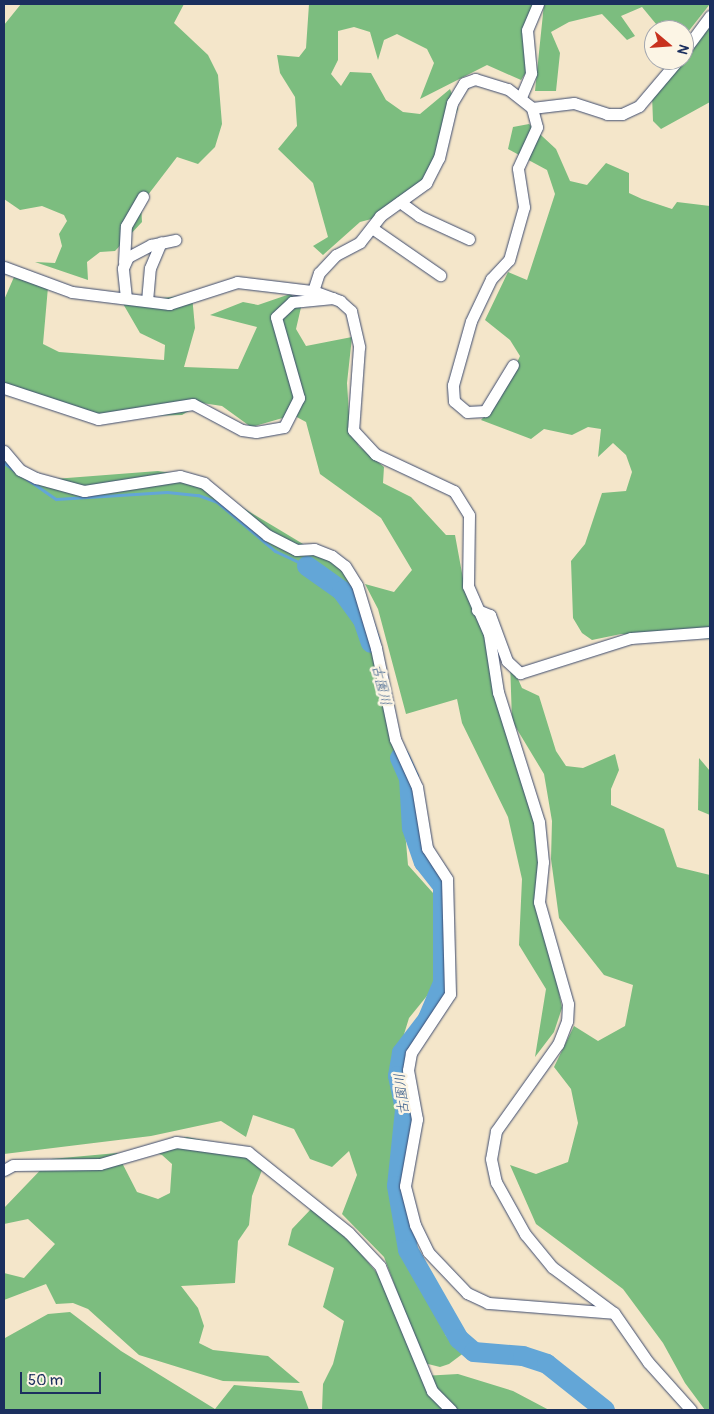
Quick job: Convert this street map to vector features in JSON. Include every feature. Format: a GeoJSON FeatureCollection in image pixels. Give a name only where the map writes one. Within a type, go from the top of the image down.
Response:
{"type":"FeatureCollection","features":[{"type":"Feature","properties":{"kind":"street"},"geometry":{"type":"LineString","coordinates":[[521,97],[531,73],[527,30],[538,4]]}},
{"type":"Feature","properties":{"kind":"street"},"geometry":{"type":"LineString","coordinates":[[694,38],[710,16]]}},
{"type":"Feature","properties":{"kind":"street"},"geometry":{"type":"LineString","coordinates":[[532,108],[574,103],[608,114],[622,114],[639,106],[670,70]]}},
{"type":"Feature","properties":{"kind":"street"},"geometry":{"type":"LineString","coordinates":[[314,290],[319,274],[336,255],[360,242],[372,228],[433,172],[446,119],[464,83],[475,79],[489,82],[521,97],[532,108],[537,127],[518,168],[524,207],[509,260],[491,279],[471,321],[453,385],[454,401],[467,412],[485,411],[514,365]]}},
{"type":"Feature","properties":{"kind":"street"},"geometry":{"type":"LineString","coordinates":[[126,298],[124,262],[126,226],[143,196]]}},
{"type":"Feature","properties":{"kind":"street"},"geometry":{"type":"LineString","coordinates":[[400,202],[419,216],[469,239]]}},
{"type":"Feature","properties":{"kind":"street"},"geometry":{"type":"LineString","coordinates":[[372,228],[440,275]]}},
{"type":"Feature","properties":{"kind":"street"},"geometry":{"type":"LineString","coordinates":[[124,262],[161,242],[175,240]]}},
{"type":"Feature","properties":{"kind":"street"},"geometry":{"type":"LineString","coordinates":[[147,301],[150,268],[161,242]]}},
{"type":"Feature","properties":{"kind":"street"},"geometry":{"type":"LineString","coordinates":[[4,267],[72,292],[169,304],[237,282],[314,290],[334,298],[351,311],[357,325],[353,430],[375,454],[454,491],[469,515],[468,586],[489,634],[498,692],[539,822],[543,862],[539,902],[568,1004],[558,1044],[496,1131],[491,1159],[496,1182],[526,1234],[552,1267],[614,1313],[648,1362],[691,1410]]}},
{"type":"Feature","properties":{"kind":"street"},"geometry":{"type":"LineString","coordinates":[[4,388],[98,419],[193,404],[242,430],[256,432],[284,427],[300,398],[276,316],[292,302],[334,298]]}},
{"type":"Feature","properties":{"kind":"street"},"geometry":{"type":"LineString","coordinates":[[4,451],[28,474],[84,491],[180,476],[204,483],[266,535],[296,550],[314,549],[332,556],[345,566],[357,585],[376,648],[395,740],[417,787],[427,848],[448,879],[450,994],[411,1054],[408,1070],[417,1119],[405,1186],[415,1225],[428,1252],[467,1293],[488,1303],[614,1313]]}},
{"type":"Feature","properties":{"kind":"street"},"geometry":{"type":"LineString","coordinates":[[477,610],[490,615],[507,662],[520,673],[631,638],[710,632]]}},
{"type":"Feature","properties":{"kind":"street"},"geometry":{"type":"LineString","coordinates":[[4,1170],[13,1164],[100,1164],[176,1142],[248,1152],[349,1233],[380,1266],[432,1391],[451,1410]]}},
{"type":"Feature","properties":{"kind":"green space"},"geometry":{"type":"Polygon","coordinates":[[[21,4],[184,4],[174,23],[208,55],[218,75],[222,124],[215,147],[198,164],[177,157],[141,204],[142,222],[115,251],[100,252],[87,262],[88,280],[35,262],[55,263],[62,246],[59,234],[67,221],[64,215],[42,206],[20,210],[4,199],[4,25],[21,4]]]}},
{"type":"Feature","properties":{"kind":"green space"},"geometry":{"type":"Polygon","coordinates":[[[309,4],[534,4],[529,68],[521,80],[487,65],[420,99],[434,63],[427,49],[397,34],[384,40],[378,60],[370,32],[354,27],[338,31],[338,60],[331,74],[341,86],[350,72],[371,73],[386,100],[403,112],[420,114],[450,89],[458,109],[423,183],[391,214],[360,222],[323,255],[313,246],[328,237],[313,183],[278,149],[297,126],[295,97],[280,73],[277,55],[299,57],[306,48],[309,4]]]}},
{"type":"Feature","properties":{"kind":"green space"},"geometry":{"type":"Polygon","coordinates":[[[544,4],[710,4],[694,24],[694,20],[653,20],[642,7],[621,16],[635,36],[627,40],[602,14],[569,22],[551,32],[560,53],[556,91],[535,91],[544,4]]]}},
{"type":"Feature","properties":{"kind":"green space"},"geometry":{"type":"Polygon","coordinates":[[[710,19],[710,102],[661,129],[653,121],[652,95],[675,70],[694,70],[694,44],[710,19]]]}},
{"type":"Feature","properties":{"kind":"green space"},"geometry":{"type":"Polygon","coordinates":[[[529,124],[556,149],[570,181],[587,185],[606,163],[629,173],[629,193],[642,199],[672,209],[677,202],[710,206],[710,639],[621,634],[592,640],[582,633],[573,618],[571,561],[585,544],[602,493],[626,491],[632,472],[626,455],[613,443],[598,457],[601,429],[588,427],[572,435],[544,429],[531,439],[481,420],[500,399],[520,356],[510,340],[485,320],[508,272],[527,280],[555,194],[547,170],[508,149],[513,127],[529,124]]]}},
{"type":"Feature","properties":{"kind":"green space"},"geometry":{"type":"Polygon","coordinates":[[[14,277],[48,287],[43,344],[59,352],[164,360],[165,345],[140,333],[122,302],[192,295],[195,328],[184,367],[238,369],[257,327],[210,315],[243,302],[258,305],[290,294],[302,303],[296,329],[306,346],[352,337],[347,383],[350,430],[359,446],[384,467],[383,483],[411,497],[446,535],[455,535],[464,584],[485,638],[532,801],[542,904],[562,1008],[554,1032],[535,1057],[546,989],[519,945],[522,879],[508,817],[462,723],[457,699],[406,714],[378,609],[365,584],[394,592],[412,570],[381,518],[320,474],[306,422],[293,415],[251,427],[222,406],[202,403],[182,415],[100,417],[4,392],[4,300],[14,277]]]}},
{"type":"Feature","properties":{"kind":"green space"},"geometry":{"type":"Polygon","coordinates":[[[4,449],[25,469],[54,479],[158,471],[190,476],[343,568],[356,593],[394,706],[408,865],[433,893],[438,933],[435,986],[409,1018],[397,1057],[409,1123],[400,1196],[405,1229],[446,1336],[465,1352],[449,1364],[440,1367],[424,1363],[384,1257],[342,1214],[357,1175],[349,1151],[332,1167],[310,1159],[294,1129],[253,1115],[246,1137],[221,1121],[151,1136],[4,1154],[4,449]]]}},
{"type":"Feature","properties":{"kind":"green space"},"geometry":{"type":"Polygon","coordinates":[[[510,661],[522,688],[539,696],[556,751],[566,766],[583,768],[615,754],[619,770],[611,789],[611,805],[664,829],[677,867],[710,875],[710,1410],[705,1410],[685,1383],[663,1343],[623,1289],[536,1224],[510,1165],[536,1174],[568,1162],[578,1123],[571,1089],[554,1067],[574,1026],[598,1041],[625,1026],[633,985],[604,975],[559,918],[551,859],[552,821],[544,774],[512,721],[510,661]]]}},
{"type":"Feature","properties":{"kind":"green space"},"geometry":{"type":"Polygon","coordinates":[[[699,758],[710,771],[710,815],[698,810],[699,758]]]}},
{"type":"Feature","properties":{"kind":"green space"},"geometry":{"type":"Polygon","coordinates":[[[187,1137],[239,1148],[262,1170],[252,1196],[249,1225],[238,1241],[235,1283],[181,1286],[198,1308],[204,1326],[199,1343],[213,1350],[268,1356],[300,1383],[223,1381],[139,1355],[88,1309],[73,1303],[56,1304],[46,1284],[4,1300],[4,1273],[24,1278],[55,1244],[28,1219],[4,1224],[4,1208],[51,1159],[117,1153],[137,1192],[158,1199],[170,1193],[172,1164],[162,1155],[145,1149],[187,1137]]]}},
{"type":"Feature","properties":{"kind":"green space"},"geometry":{"type":"Polygon","coordinates":[[[311,1209],[352,1243],[382,1279],[423,1376],[458,1374],[513,1391],[549,1410],[322,1410],[323,1384],[333,1364],[344,1321],[323,1307],[334,1268],[288,1245],[292,1229],[311,1209]]]}},
{"type":"Feature","properties":{"kind":"green space"},"geometry":{"type":"Polygon","coordinates":[[[70,1312],[121,1351],[215,1409],[234,1385],[302,1391],[309,1410],[4,1410],[5,1338],[48,1314],[70,1312]]]}},
{"type":"Feature","properties":{"kind":"waterway"},"geometry":{"type":"LineString","coordinates":[[4,463],[14,470]]}},
{"type":"Feature","properties":{"kind":"waterway"},"geometry":{"type":"LineString","coordinates":[[27,479],[56,499],[167,492],[198,495],[217,502],[275,551],[307,566]]}},
{"type":"Feature","properties":{"kind":"waterway","name":"古園川"},"geometry":{"type":"LineString","coordinates":[[307,566],[342,591],[363,620],[371,643]]}},
{"type":"Feature","properties":{"kind":"waterway","name":"古園川"},"geometry":{"type":"LineString","coordinates":[[400,758],[409,778],[412,828],[424,862],[443,886],[443,983],[428,1019],[402,1053],[398,1076],[405,1110],[397,1186],[408,1250],[459,1339],[474,1352],[523,1356],[547,1364],[605,1410]]}}]}
